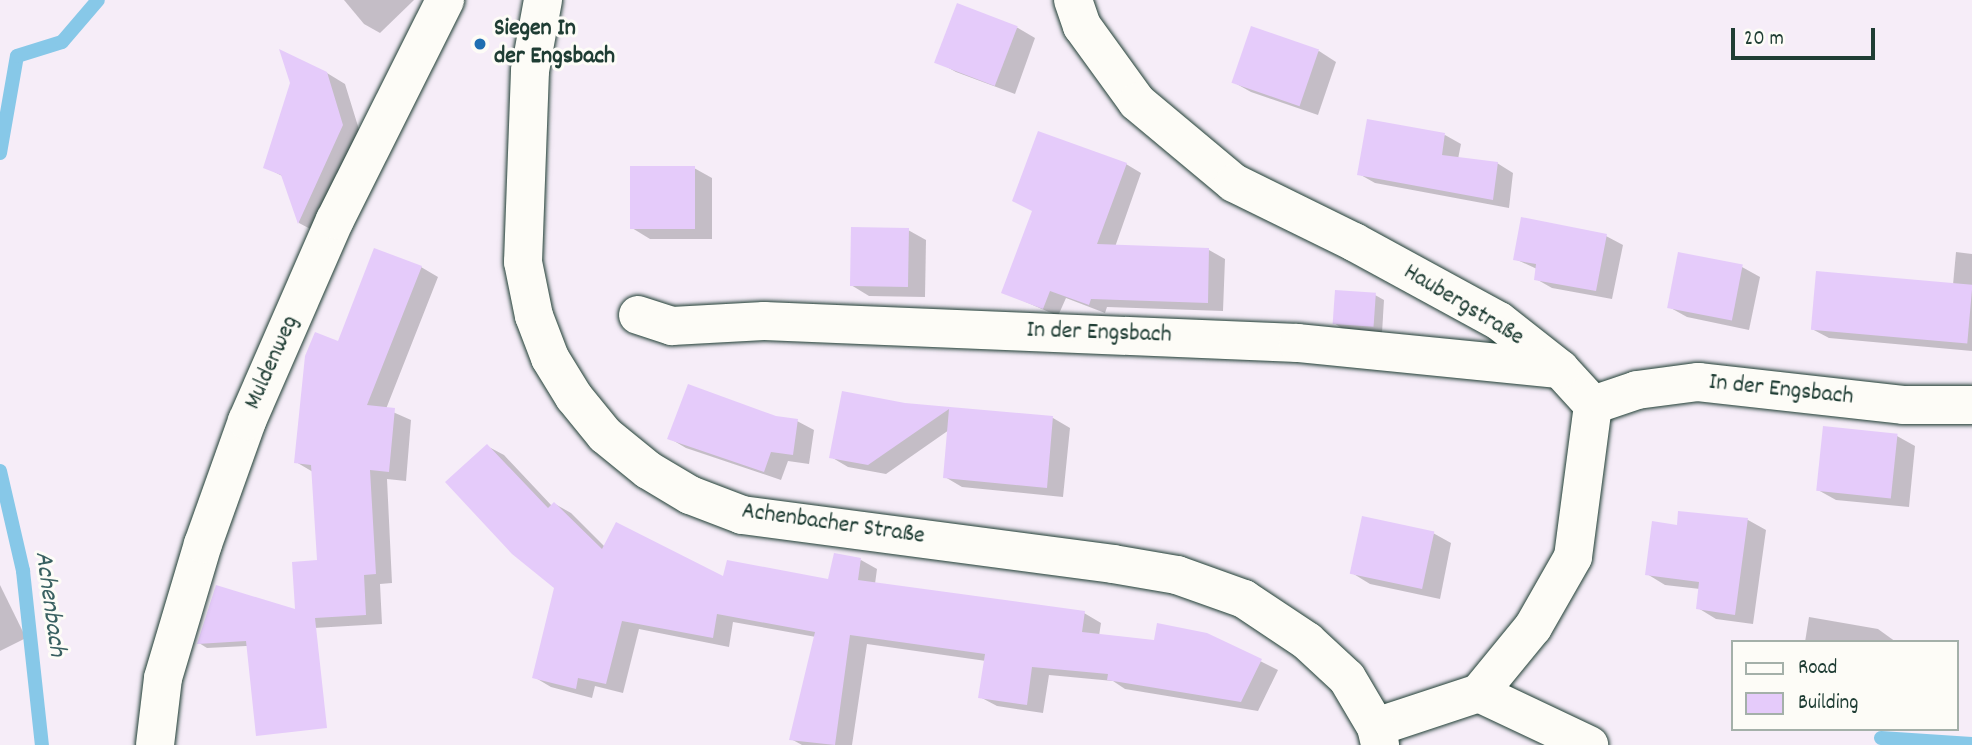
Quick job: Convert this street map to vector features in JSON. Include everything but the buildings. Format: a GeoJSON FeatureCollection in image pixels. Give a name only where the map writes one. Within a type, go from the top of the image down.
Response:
{"type":"FeatureCollection","features":[{"type":"Feature","properties":{"kind":"street","name":"Muldenweg"},"geometry":{"type":"LineString","coordinates":[[155,745],[163,678],[203,544],[247,421],[335,220],[445,0]]}},
{"type":"Feature","properties":{"kind":"street","name":"Achenbacher Straße"},"geometry":{"type":"LineString","coordinates":[[543,0],[530,71],[523,262],[534,316],[550,358],[574,397],[605,435],[649,470],[690,495],[742,515],[1113,564],[1177,575],[1244,598],[1307,641],[1347,678],[1378,736]]}},
{"type":"Feature","properties":{"kind":"street","name":"Haubergstraße"},"geometry":{"type":"LineString","coordinates":[[1073,0],[1082,26],[1137,102],[1234,183],[1354,242],[1499,321],[1560,369],[1593,405]]}},
{"type":"Feature","properties":{"kind":"street","name":"In der Engsbach"},"geometry":{"type":"LineString","coordinates":[[638,316],[672,326],[764,321],[1298,343],[1560,369]]}},
{"type":"Feature","properties":{"kind":"street","name":"In der Engsbach"},"geometry":{"type":"LineString","coordinates":[[1593,405],[1637,390],[1698,382],[1903,405],[1972,405]]}},
{"type":"Feature","properties":{"kind":"street"},"geometry":{"type":"LineString","coordinates":[[1378,736],[1479,693],[1533,626],[1573,557],[1593,405]]}},
{"type":"Feature","properties":{"kind":"street"},"geometry":{"type":"LineString","coordinates":[[1479,693],[1589,745]]}},
{"type":"Feature","properties":{"kind":"waterway","name":"Achenbach"},"geometry":{"type":"LineString","coordinates":[[0,153],[17,56],[62,42],[98,0]]}},
{"type":"Feature","properties":{"kind":"waterway","name":"Achenbach"},"geometry":{"type":"LineString","coordinates":[[0,471],[23,571],[42,745]]}},
{"type":"Feature","properties":{"kind":"waterway"},"geometry":{"type":"LineString","coordinates":[[1881,738],[1972,744]]}},
{"type":"Feature","properties":{"kind":"place","name":"Siegen In der Engsbach"},"geometry":{"type":"Point","coordinates":[480,44]}}]}
